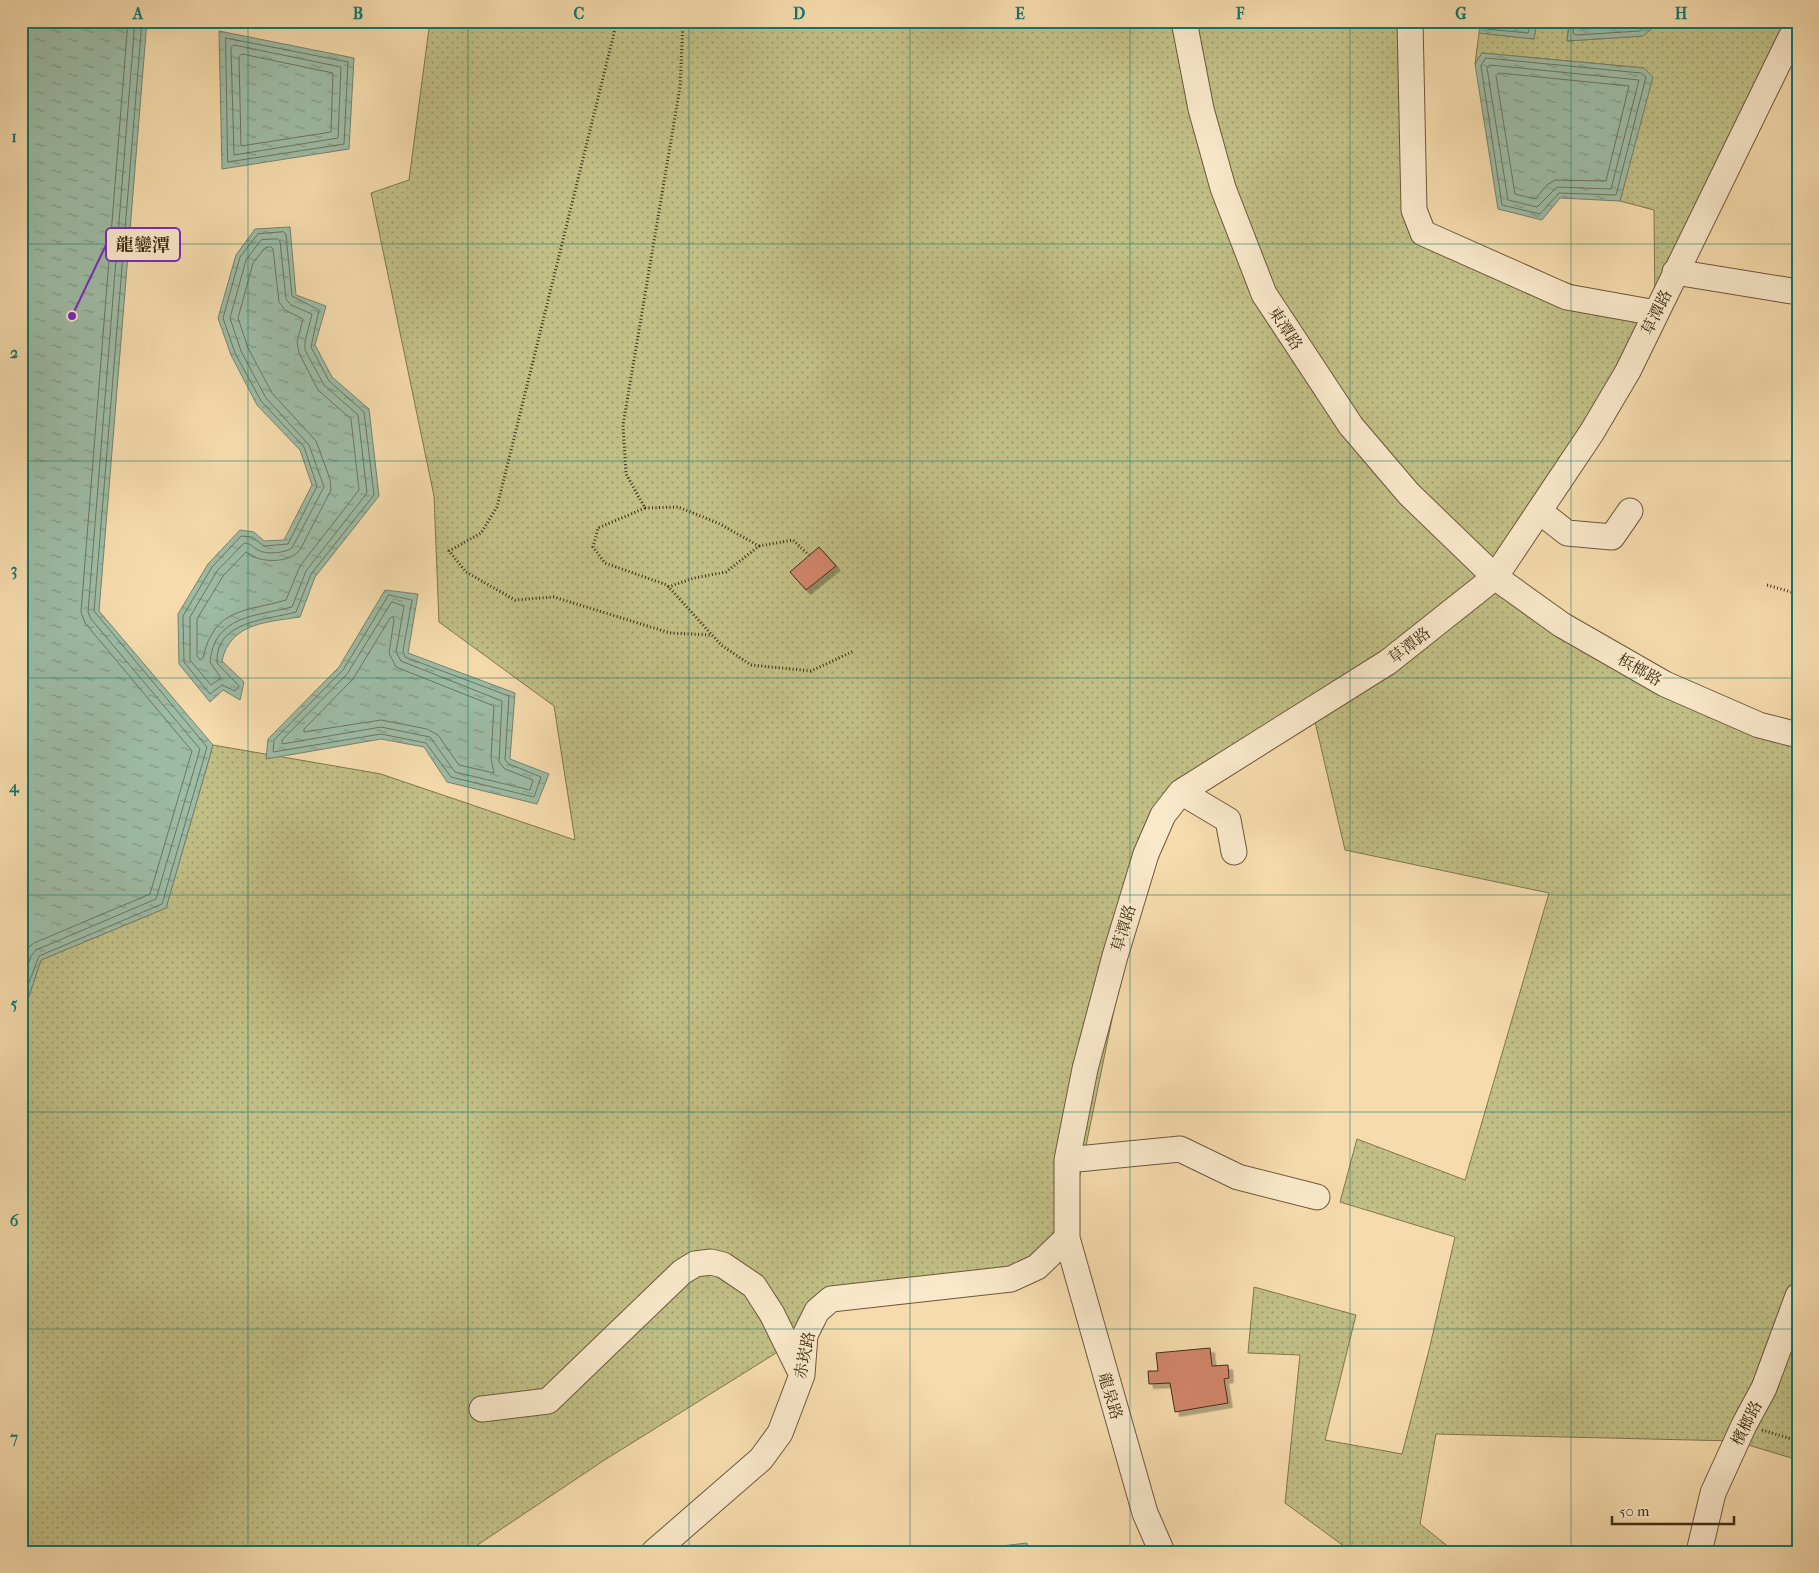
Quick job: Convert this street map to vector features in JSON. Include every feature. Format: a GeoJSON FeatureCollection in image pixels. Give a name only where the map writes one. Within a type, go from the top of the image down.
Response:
{"type":"FeatureCollection","features":[{"type":"Feature","properties":{"kind":"street","name":"東潭路"},"geometry":{"type":"LineString","coordinates":[[1184,21],[1201,109],[1223,188],[1264,294],[1351,426],[1409,494],[1495,577]]}},
{"type":"Feature","properties":{"kind":"street"},"geometry":{"type":"LineString","coordinates":[[1410,21],[1414,210],[1423,233],[1567,297],[1656,313]]}},
{"type":"Feature","properties":{"kind":"street","name":"草潭路"},"geometry":{"type":"LineString","coordinates":[[1067,1238],[1067,1160],[1085,1069],[1115,956],[1143,863],[1163,815],[1181,792],[1388,662],[1495,577],[1592,432],[1628,371],[1791,37],[1798,29]]}},
{"type":"Feature","properties":{"kind":"street"},"geometry":{"type":"LineString","coordinates":[[1676,272],[1798,292]]}},
{"type":"Feature","properties":{"kind":"street"},"geometry":{"type":"LineString","coordinates":[[1539,511],[1567,533],[1612,537],[1630,511]]}},
{"type":"Feature","properties":{"kind":"street","name":"梹榔路"},"geometry":{"type":"LineString","coordinates":[[1495,577],[1562,625],[1665,684],[1759,725],[1798,735]]}},
{"type":"Feature","properties":{"kind":"street"},"geometry":{"type":"LineString","coordinates":[[1181,792],[1228,820],[1234,852]]}},
{"type":"Feature","properties":{"kind":"street"},"geometry":{"type":"LineString","coordinates":[[1067,1160],[1180,1149],[1238,1177],[1317,1196]]}},
{"type":"Feature","properties":{"kind":"street","name":"赤崁路"},"geometry":{"type":"LineString","coordinates":[[654,1552],[762,1459],[780,1432],[802,1375],[805,1335],[817,1311],[831,1299],[1012,1280],[1037,1267],[1067,1238]]}},
{"type":"Feature","properties":{"kind":"street","name":"龍泉路"},"geometry":{"type":"LineString","coordinates":[[1067,1238],[1145,1513],[1162,1552]]}},
{"type":"Feature","properties":{"kind":"street"},"geometry":{"type":"LineString","coordinates":[[482,1409],[548,1401],[682,1272],[695,1264],[711,1262],[723,1265],[754,1286],[772,1314],[802,1375]]}},
{"type":"Feature","properties":{"kind":"street","name":"檳榔路"},"geometry":{"type":"LineString","coordinates":[[1699,1552],[1713,1493],[1744,1424],[1764,1388],[1798,1296]]}},
{"type":"Feature","properties":{"kind":"path"},"geometry":{"type":"LineString","coordinates":[[617,21],[497,507],[481,533],[449,551],[466,572],[515,600],[554,597],[670,633],[712,634]]}},
{"type":"Feature","properties":{"kind":"path"},"geometry":{"type":"LineString","coordinates":[[646,508],[626,474],[622,425],[680,87],[683,21]]}},
{"type":"Feature","properties":{"kind":"path"},"geometry":{"type":"LineString","coordinates":[[759,546],[718,523],[678,507],[646,508],[598,528],[593,547],[605,563],[668,587],[721,645],[751,665],[811,670],[854,651]]}},
{"type":"Feature","properties":{"kind":"path"},"geometry":{"type":"LineString","coordinates":[[668,587],[694,578],[726,572],[759,546],[793,540],[809,556]]}},
{"type":"Feature","properties":{"kind":"path"},"geometry":{"type":"LineString","coordinates":[[1767,585],[1798,594]]}},
{"type":"Feature","properties":{"kind":"path"},"geometry":{"type":"LineString","coordinates":[[1744,1424],[1798,1441]]}},
{"type":"Feature","properties":{"kind":"shaded area"},"geometry":{"type":"Polygon","coordinates":[[[430,21],[1410,21],[1423,233],[1655,313],[1654,210],[1620,201],[1652,77],[1644,68],[1482,53],[1475,64],[1479,33],[1534,39],[1537,21],[1569,21],[1567,41],[1642,36],[1661,21],[1798,21],[1656,313],[1495,577],[1665,684],[1798,729],[1798,1460],[1735,1441],[1436,1434],[1420,1524],[1455,1552],[1352,1552],[1285,1503],[1300,1355],[1248,1353],[1254,1287],[1356,1315],[1325,1440],[1402,1454],[1430,1346],[1455,1237],[1340,1202],[1357,1139],[1465,1180],[1549,893],[1345,850],[1312,709],[1181,792],[1146,854],[1067,1238],[1037,1267],[854,1296],[805,1335],[603,1461],[467,1552],[21,1552],[21,1020],[41,960],[166,908],[213,745],[381,774],[575,840],[554,706],[439,622],[434,496],[371,193],[409,180],[430,21]]]}},
{"type":"Feature","properties":{"kind":"water"},"geometry":{"type":"Polygon","coordinates":[[[21,21],[147,21],[99,611],[213,745],[166,908],[41,960],[21,1020],[21,21]]]}},
{"type":"Feature","properties":{"kind":"water"},"geometry":{"type":"Polygon","coordinates":[[[1480,21],[1537,21],[1534,39],[1479,33],[1480,21]]]}},
{"type":"Feature","properties":{"kind":"water"},"geometry":{"type":"Polygon","coordinates":[[[1570,21],[1661,21],[1643,36],[1567,41],[1570,21]]]}},
{"type":"Feature","properties":{"kind":"water"},"geometry":{"type":"Polygon","coordinates":[[[219,31],[354,58],[349,149],[222,169],[219,31]]]}},
{"type":"Feature","properties":{"kind":"water"},"geometry":{"type":"Polygon","coordinates":[[[1482,53],[1644,68],[1653,77],[1620,201],[1560,198],[1542,220],[1498,209],[1475,64],[1482,53]]]}},
{"type":"Feature","properties":{"kind":"water"},"geometry":{"type":"Polygon","coordinates":[[[290,227],[296,295],[326,306],[315,345],[332,377],[369,409],[379,496],[315,577],[300,617],[263,623],[241,632],[233,639],[226,648],[222,661],[244,682],[240,700],[223,690],[210,702],[179,664],[178,614],[208,564],[240,530],[254,532],[264,541],[284,540],[312,485],[300,450],[257,405],[231,355],[218,318],[236,255],[255,229],[290,227]]]}},
{"type":"Feature","properties":{"kind":"water"},"geometry":{"type":"Polygon","coordinates":[[[385,590],[418,594],[408,653],[515,693],[510,759],[549,774],[537,804],[447,782],[424,747],[381,739],[266,759],[268,739],[339,667],[385,590]]]}},
{"type":"Feature","properties":{"kind":"water"},"geometry":{"type":"Polygon","coordinates":[[[1027,1543],[1029,1552],[967,1550],[1027,1543]]]}},
{"type":"Feature","properties":{"kind":"building"},"geometry":{"type":"Polygon","coordinates":[[[819,547],[836,566],[806,590],[790,572],[819,547]]]}},
{"type":"Feature","properties":{"kind":"building"},"geometry":{"type":"Polygon","coordinates":[[[1210,1348],[1212,1366],[1228,1365],[1229,1378],[1224,1379],[1228,1403],[1175,1412],[1170,1383],[1149,1384],[1148,1371],[1158,1371],[1156,1353],[1210,1348]]]}},
{"type":"Feature","properties":{"kind":"place","name":"龍鑾潭"},"geometry":{"type":"Point","coordinates":[72,316]}}]}
